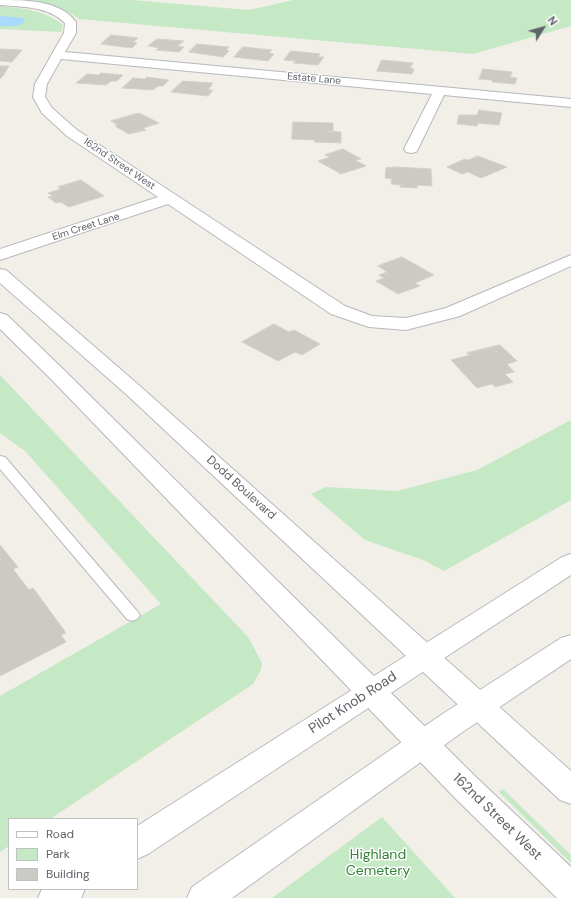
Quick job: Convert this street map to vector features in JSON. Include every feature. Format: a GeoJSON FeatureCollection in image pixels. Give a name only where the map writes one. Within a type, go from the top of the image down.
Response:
{"type":"FeatureCollection","features":[{"type":"Feature","properties":{"kind":"street","name":"162nd Street West"},"geometry":{"type":"LineString","coordinates":[[0,2],[38,6],[66,16],[71,22],[70,32],[40,84],[39,97],[47,110],[72,133],[338,310],[369,321],[406,324],[453,312],[571,260]]}},
{"type":"Feature","properties":{"kind":"street","name":"Estate Lane"},"geometry":{"type":"LineString","coordinates":[[57,55],[571,103]]}},
{"type":"Feature","properties":{"kind":"street"},"geometry":{"type":"LineString","coordinates":[[411,149],[440,91]]}},
{"type":"Feature","properties":{"kind":"street","name":"Elm Creet Lane"},"geometry":{"type":"LineString","coordinates":[[0,255],[171,198]]}},
{"type":"Feature","properties":{"kind":"street","name":"Dodd Boulevard"},"geometry":{"type":"LineString","coordinates":[[0,274],[134,391],[479,706]]}},
{"type":"Feature","properties":{"kind":"street"},"geometry":{"type":"LineString","coordinates":[[0,319],[57,374],[423,744]]}},
{"type":"Feature","properties":{"kind":"street","name":"Pilot Knob Road"},"geometry":{"type":"LineString","coordinates":[[138,843],[425,656],[571,563]]}},
{"type":"Feature","properties":{"kind":"street"},"geometry":{"type":"LineString","coordinates":[[204,898],[423,744],[571,645]]}},
{"type":"Feature","properties":{"kind":"street"},"geometry":{"type":"LineString","coordinates":[[479,706],[571,790]]}},
{"type":"Feature","properties":{"kind":"street","name":"162nd Street West"},"geometry":{"type":"LineString","coordinates":[[423,744],[571,889]]}},
{"type":"Feature","properties":{"kind":"street"},"geometry":{"type":"LineString","coordinates":[[55,898],[67,890]]}},
{"type":"Feature","properties":{"kind":"lane"},"geometry":{"type":"LineString","coordinates":[[0,460],[132,615]]}},
{"type":"Feature","properties":{"kind":"green space"},"geometry":{"type":"Polygon","coordinates":[[[0,0],[132,0],[249,10],[293,0],[571,0],[571,26],[473,54],[79,19],[71,13],[52,6],[0,0]]]}},
{"type":"Feature","properties":{"kind":"green space"},"geometry":{"type":"Polygon","coordinates":[[[0,6],[33,11],[48,16],[63,25],[61,32],[0,29],[0,6]]]}},
{"type":"Feature","properties":{"kind":"green space"},"geometry":{"type":"Polygon","coordinates":[[[0,375],[248,637],[262,663],[261,670],[253,684],[52,818],[8,818],[8,847],[0,852],[0,696],[161,604],[25,451],[0,433],[0,375]]]}},
{"type":"Feature","properties":{"kind":"green space"},"geometry":{"type":"Polygon","coordinates":[[[571,420],[571,500],[444,571],[423,560],[365,540],[311,494],[326,487],[397,491],[477,470],[571,420]]]}},
{"type":"Feature","properties":{"kind":"green space"},"geometry":{"type":"Polygon","coordinates":[[[503,789],[571,855],[571,863],[499,792],[503,789]]]}},
{"type":"Feature","properties":{"kind":"green space","name":"Highland Cemetery"},"geometry":{"type":"Polygon","coordinates":[[[382,817],[455,898],[272,898],[382,817]]]}},
{"type":"Feature","properties":{"kind":"water"},"geometry":{"type":"Polygon","coordinates":[[[0,16],[24,18],[25,21],[17,26],[0,26],[0,16]]]}},
{"type":"Feature","properties":{"kind":"building"},"geometry":{"type":"Polygon","coordinates":[[[111,35],[138,38],[133,42],[137,43],[132,48],[101,44],[111,35]]]}},
{"type":"Feature","properties":{"kind":"building"},"geometry":{"type":"Polygon","coordinates":[[[157,39],[184,41],[177,46],[184,47],[179,52],[156,50],[159,48],[148,46],[157,39]]]}},
{"type":"Feature","properties":{"kind":"building"},"geometry":{"type":"Polygon","coordinates":[[[197,44],[229,47],[226,50],[229,51],[223,57],[189,52],[197,44]]]}},
{"type":"Feature","properties":{"kind":"building"},"geometry":{"type":"Polygon","coordinates":[[[243,47],[272,50],[269,53],[274,54],[268,61],[234,57],[243,47]]]}},
{"type":"Feature","properties":{"kind":"building"},"geometry":{"type":"Polygon","coordinates":[[[0,49],[22,50],[12,62],[0,61],[0,49]]]}},
{"type":"Feature","properties":{"kind":"building"},"geometry":{"type":"Polygon","coordinates":[[[291,51],[320,54],[318,57],[324,57],[318,65],[293,63],[296,61],[284,60],[291,51]]]}},
{"type":"Feature","properties":{"kind":"building"},"geometry":{"type":"Polygon","coordinates":[[[382,60],[413,63],[410,68],[414,69],[412,74],[377,71],[382,60]]]}},
{"type":"Feature","properties":{"kind":"building"},"geometry":{"type":"Polygon","coordinates":[[[0,66],[9,66],[0,79],[0,66]]]}},
{"type":"Feature","properties":{"kind":"building"},"geometry":{"type":"Polygon","coordinates":[[[483,69],[512,72],[510,77],[517,78],[515,84],[479,79],[483,69]]]}},
{"type":"Feature","properties":{"kind":"building"},"geometry":{"type":"Polygon","coordinates":[[[101,73],[123,75],[117,81],[111,81],[106,85],[76,83],[87,74],[98,75],[101,73]]]}},
{"type":"Feature","properties":{"kind":"building"},"geometry":{"type":"Polygon","coordinates":[[[147,77],[169,80],[163,86],[158,86],[153,90],[122,88],[133,78],[145,79],[147,77]]]}},
{"type":"Feature","properties":{"kind":"building"},"geometry":{"type":"Polygon","coordinates":[[[183,81],[213,83],[208,90],[213,90],[208,96],[171,92],[183,81]]]}},
{"type":"Feature","properties":{"kind":"building"},"geometry":{"type":"Polygon","coordinates":[[[479,110],[502,113],[499,125],[478,123],[477,126],[457,124],[459,115],[477,115],[479,110]]]}},
{"type":"Feature","properties":{"kind":"building"},"geometry":{"type":"Polygon","coordinates":[[[139,113],[159,123],[143,128],[146,130],[129,134],[115,126],[118,125],[111,121],[139,113]]]}},
{"type":"Feature","properties":{"kind":"building"},"geometry":{"type":"Polygon","coordinates":[[[293,122],[333,123],[333,131],[325,131],[341,132],[341,143],[314,142],[315,140],[292,139],[293,122]]]}},
{"type":"Feature","properties":{"kind":"building"},"geometry":{"type":"Polygon","coordinates":[[[343,149],[361,159],[355,160],[366,166],[341,174],[318,161],[330,157],[325,155],[343,149]]]}},
{"type":"Feature","properties":{"kind":"building"},"geometry":{"type":"Polygon","coordinates":[[[478,156],[507,167],[481,178],[468,172],[462,174],[447,167],[465,159],[468,160],[478,156]]]}},
{"type":"Feature","properties":{"kind":"building"},"geometry":{"type":"Polygon","coordinates":[[[397,167],[431,169],[432,186],[417,185],[417,188],[400,187],[401,185],[391,184],[392,179],[385,178],[386,168],[397,167]]]}},
{"type":"Feature","properties":{"kind":"building"},"geometry":{"type":"Polygon","coordinates":[[[81,180],[104,196],[69,207],[61,202],[56,203],[48,197],[53,196],[48,193],[61,189],[58,187],[81,180]]]}},
{"type":"Feature","properties":{"kind":"building"},"geometry":{"type":"Polygon","coordinates":[[[402,257],[434,275],[415,283],[420,286],[398,294],[376,281],[384,278],[379,275],[387,272],[378,266],[402,257]]]}},
{"type":"Feature","properties":{"kind":"building"},"geometry":{"type":"Polygon","coordinates":[[[274,324],[289,332],[294,330],[320,344],[302,355],[295,352],[278,361],[242,342],[274,324]]]}},
{"type":"Feature","properties":{"kind":"building"},"geometry":{"type":"Polygon","coordinates":[[[500,345],[517,361],[507,364],[514,372],[505,374],[513,382],[495,387],[492,384],[477,388],[451,360],[470,355],[467,353],[500,345]]]}},
{"type":"Feature","properties":{"kind":"building"},"geometry":{"type":"Polygon","coordinates":[[[0,545],[18,567],[13,569],[29,590],[33,588],[66,633],[61,635],[66,642],[0,676],[0,545]]]}}]}
